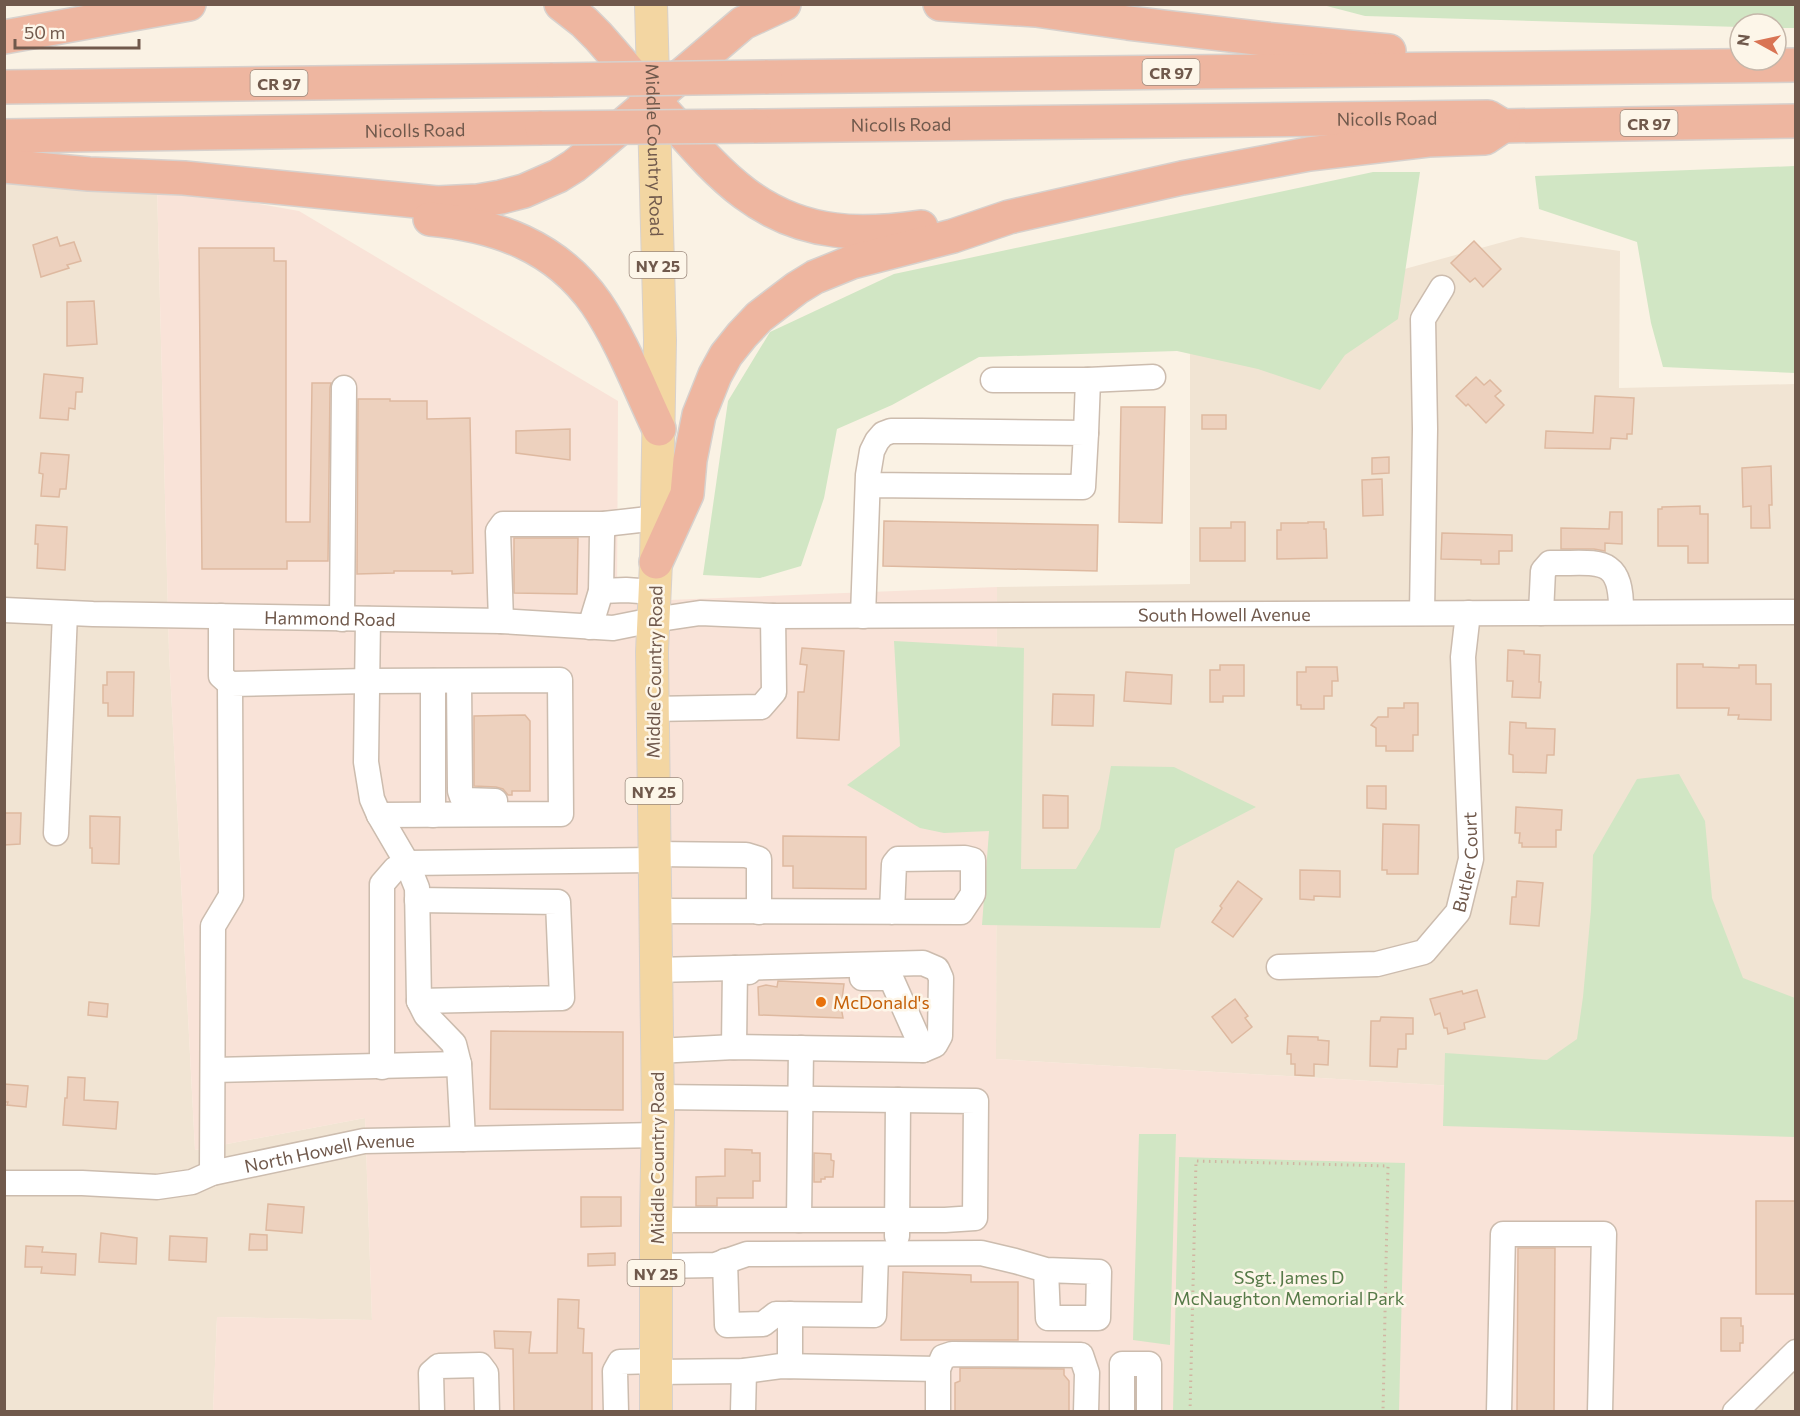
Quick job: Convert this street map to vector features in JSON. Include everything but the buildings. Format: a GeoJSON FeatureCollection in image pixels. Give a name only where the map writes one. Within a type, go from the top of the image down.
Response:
{"type":"FeatureCollection","features":[{"type":"Feature","properties":{"kind":"highway"},"geometry":{"type":"LineString","coordinates":[[4,37],[189,4]]}},
{"type":"Feature","properties":{"kind":"highway"},"geometry":{"type":"LineString","coordinates":[[561,4],[598,36],[710,164],[729,182],[775,212],[797,221],[834,230],[884,231],[1009,217]]}},
{"type":"Feature","properties":{"kind":"highway"},"geometry":{"type":"LineString","coordinates":[[4,166],[89,174],[184,178],[437,203],[478,201],[524,191],[574,166],[743,23],[784,4]]}},
{"type":"Feature","properties":{"kind":"highway"},"geometry":{"type":"LineString","coordinates":[[940,4],[1027,7],[1128,23],[1253,38],[1576,67]]}},
{"type":"Feature","properties":{"kind":"highway","name":"CR 97"},"geometry":{"type":"LineString","coordinates":[[4,87],[1796,64]]}},
{"type":"Feature","properties":{"kind":"highway","name":"Nicolls Road"},"geometry":{"type":"LineString","coordinates":[[4,136],[1488,117],[1503,126],[1796,121]]}},
{"type":"Feature","properties":{"kind":"highway"},"geometry":{"type":"LineString","coordinates":[[655,591],[687,494],[694,436],[706,394],[726,355],[742,335],[759,317],[797,288],[852,262],[953,236],[1009,217],[1202,174],[1309,154],[1428,140],[1485,138],[1503,126]]}},
{"type":"Feature","properties":{"kind":"highway"},"geometry":{"type":"LineString","coordinates":[[321,192],[414,218],[470,224],[495,230],[531,246],[550,258],[582,286],[595,303],[612,330],[658,429]]}},
{"type":"Feature","properties":{"kind":"main road","name":"Middle Country Road"},"geometry":{"type":"LineString","coordinates":[[651,4],[660,340],[652,709],[658,1097],[656,1412]]}},
{"type":"Feature","properties":{"kind":"street"},"geometry":{"type":"LineString","coordinates":[[1422,613],[1424,319],[1442,288]]}},
{"type":"Feature","properties":{"kind":"street"},"geometry":{"type":"LineString","coordinates":[[993,380],[1154,377]]}},
{"type":"Feature","properties":{"kind":"street"},"geometry":{"type":"LineString","coordinates":[[868,485],[1083,487],[1088,380]]}},
{"type":"Feature","properties":{"kind":"street"},"geometry":{"type":"LineString","coordinates":[[342,619],[344,388]]}},
{"type":"Feature","properties":{"kind":"street"},"geometry":{"type":"LineString","coordinates":[[863,616],[870,464],[877,441],[883,434],[891,431],[1086,433]]}},
{"type":"Feature","properties":{"kind":"street"},"geometry":{"type":"LineString","coordinates":[[501,621],[498,531],[503,524],[604,524],[657,518]]}},
{"type":"Feature","properties":{"kind":"street"},"geometry":{"type":"LineString","coordinates":[[590,627],[601,591],[604,524]]}},
{"type":"Feature","properties":{"kind":"street"},"geometry":{"type":"LineString","coordinates":[[1541,613],[1543,571],[1550,563],[1600,564],[1611,569],[1621,591],[1621,612]]}},
{"type":"Feature","properties":{"kind":"street"},"geometry":{"type":"LineString","coordinates":[[601,591],[655,591]]}},
{"type":"Feature","properties":{"kind":"street","name":"South Howell Avenue"},"geometry":{"type":"LineString","coordinates":[[655,591],[700,613],[773,616],[1796,612]]}},
{"type":"Feature","properties":{"kind":"street","name":"Hammond Road"},"geometry":{"type":"LineString","coordinates":[[4,610],[501,621],[613,628],[655,591]]}},
{"type":"Feature","properties":{"kind":"street"},"geometry":{"type":"LineString","coordinates":[[56,833],[65,613]]}},
{"type":"Feature","properties":{"kind":"street","name":"Butler Court"},"geometry":{"type":"LineString","coordinates":[[1279,967],[1377,964],[1424,952],[1458,912],[1471,859],[1463,657],[1468,613]]}},
{"type":"Feature","properties":{"kind":"street"},"geometry":{"type":"LineString","coordinates":[[221,616],[221,676],[230,684],[560,680],[561,814],[379,815]]}},
{"type":"Feature","properties":{"kind":"street"},"geometry":{"type":"LineString","coordinates":[[652,709],[761,707],[774,692],[773,616]]}},
{"type":"Feature","properties":{"kind":"street"},"geometry":{"type":"LineString","coordinates":[[368,619],[366,762],[372,799],[407,862],[417,888],[419,1001],[426,1015],[454,1044],[459,1064],[463,1139]]}},
{"type":"Feature","properties":{"kind":"street"},"geometry":{"type":"LineString","coordinates":[[433,681],[433,815]]}},
{"type":"Feature","properties":{"kind":"street"},"geometry":{"type":"LineString","coordinates":[[459,681],[460,791],[462,797],[472,801],[561,800]]}},
{"type":"Feature","properties":{"kind":"street"},"geometry":{"type":"LineString","coordinates":[[213,1173],[213,927],[231,896],[230,684]]}},
{"type":"Feature","properties":{"kind":"street"},"geometry":{"type":"LineString","coordinates":[[382,1066],[382,884],[395,869],[407,862],[746,855],[759,859],[759,912]]}},
{"type":"Feature","properties":{"kind":"street"},"geometry":{"type":"LineString","coordinates":[[417,900],[558,902],[562,998],[419,1001]]}},
{"type":"Feature","properties":{"kind":"street"},"geometry":{"type":"LineString","coordinates":[[655,911],[892,912]]}},
{"type":"Feature","properties":{"kind":"street"},"geometry":{"type":"LineString","coordinates":[[656,970],[923,963],[937,969],[940,978],[940,1036],[935,1045],[923,1050],[734,1047],[657,1051]]}},
{"type":"Feature","properties":{"kind":"street"},"geometry":{"type":"LineString","coordinates":[[734,1047],[735,968]]}},
{"type":"Feature","properties":{"kind":"street"},"geometry":{"type":"LineString","coordinates":[[735,968],[767,976],[891,978],[923,1050]]}},
{"type":"Feature","properties":{"kind":"street"},"geometry":{"type":"LineString","coordinates":[[799,1220],[801,1048]]}},
{"type":"Feature","properties":{"kind":"street"},"geometry":{"type":"LineString","coordinates":[[213,1070],[459,1064]]}},
{"type":"Feature","properties":{"kind":"street"},"geometry":{"type":"LineString","coordinates":[[656,1220],[975,1218],[976,1101],[658,1097]]}},
{"type":"Feature","properties":{"kind":"street"},"geometry":{"type":"LineString","coordinates":[[725,1261],[727,1325],[763,1324],[776,1314],[874,1315],[897,1220],[898,1100]]}},
{"type":"Feature","properties":{"kind":"street","name":"North Howell Avenue"},"geometry":{"type":"LineString","coordinates":[[4,1183],[82,1183],[157,1187],[192,1182],[213,1173],[364,1141],[658,1135]]}},
{"type":"Feature","properties":{"kind":"street"},"geometry":{"type":"LineString","coordinates":[[1498,1412],[1503,1234],[1604,1234],[1600,1412]]}},
{"type":"Feature","properties":{"kind":"street"},"geometry":{"type":"LineString","coordinates":[[656,1266],[716,1265],[747,1254],[981,1253],[1046,1270]]}},
{"type":"Feature","properties":{"kind":"street"},"geometry":{"type":"LineString","coordinates":[[790,1314],[790,1366]]}},
{"type":"Feature","properties":{"kind":"street"},"geometry":{"type":"LineString","coordinates":[[1735,1412],[1796,1352]]}},
{"type":"Feature","properties":{"kind":"street"},"geometry":{"type":"LineString","coordinates":[[938,1412],[938,1369],[943,1357],[952,1354],[1081,1356],[1087,1373],[1086,1412]]}},
{"type":"Feature","properties":{"kind":"street"},"geometry":{"type":"LineString","coordinates":[[616,1412],[615,1371],[621,1362],[744,1371],[781,1366],[938,1369]]}},
{"type":"Feature","properties":{"kind":"street"},"geometry":{"type":"LineString","coordinates":[[1122,1412],[1122,1364],[1149,1364],[1149,1412]]}},
{"type":"Feature","properties":{"kind":"street"},"geometry":{"type":"LineString","coordinates":[[432,1412],[431,1373],[440,1366],[480,1365],[486,1373],[487,1412]]}},
{"type":"Feature","properties":{"kind":"street"},"geometry":{"type":"LineString","coordinates":[[743,1412],[744,1371]]}},
{"type":"Feature","properties":{"kind":"path"},"geometry":{"type":"LineString","coordinates":[[1190,1412],[1196,1161],[1388,1166],[1383,1412]]}},
{"type":"Feature","properties":{"kind":"shaded area"},"geometry":{"type":"Polygon","coordinates":[[[5,180],[157,186],[169,652],[195,1150],[365,1118],[372,1320],[217,1317],[213,1411],[5,1412],[5,180]]]}},
{"type":"Feature","properties":{"kind":"shaded area"},"geometry":{"type":"Polygon","coordinates":[[[157,186],[299,211],[618,401],[617,602],[997,587],[996,1059],[1795,1106],[1795,1354],[1717,1412],[213,1411],[217,1317],[372,1320],[365,1118],[195,1150],[169,652],[157,186]]]}},
{"type":"Feature","properties":{"kind":"shaded area"},"geometry":{"type":"Polygon","coordinates":[[[1521,237],[1620,251],[1619,388],[1795,384],[1795,1106],[996,1059],[997,587],[1190,584],[1190,328],[1521,237]]]}},
{"type":"Feature","properties":{"kind":"shaded area"},"geometry":{"type":"Polygon","coordinates":[[[1795,1354],[1795,1411],[1717,1411],[1795,1354]]]}},
{"type":"Feature","properties":{"kind":"green space"},"geometry":{"type":"Polygon","coordinates":[[[1323,5],[1795,5],[1795,28],[1788,28],[1788,12],[1728,12],[1728,27],[1365,16],[1323,5]]]}},
{"type":"Feature","properties":{"kind":"green space"},"geometry":{"type":"Polygon","coordinates":[[[1795,166],[1795,373],[1663,367],[1651,323],[1637,242],[1539,209],[1535,176],[1795,166]]]}},
{"type":"Feature","properties":{"kind":"green space"},"geometry":{"type":"Polygon","coordinates":[[[1373,172],[1420,172],[1398,319],[1345,355],[1320,390],[1258,369],[1177,351],[979,357],[892,405],[837,429],[824,498],[801,566],[760,578],[703,575],[728,401],[770,332],[894,274],[1373,172]]]}},
{"type":"Feature","properties":{"kind":"green space"},"geometry":{"type":"Polygon","coordinates":[[[894,641],[1024,648],[1021,869],[1076,869],[1100,829],[1111,766],[1174,767],[1256,807],[1175,849],[1160,928],[982,925],[989,831],[944,833],[920,828],[847,785],[900,746],[894,641]]]}},
{"type":"Feature","properties":{"kind":"green space"},"geometry":{"type":"Polygon","coordinates":[[[1679,774],[1705,821],[1712,898],[1743,978],[1795,998],[1795,1137],[1443,1126],[1445,1053],[1547,1060],[1577,1039],[1591,910],[1593,855],[1637,779],[1679,774]]]}},
{"type":"Feature","properties":{"kind":"green space"},"geometry":{"type":"Polygon","coordinates":[[[1139,1134],[1176,1134],[1170,1345],[1133,1340],[1139,1134]]]}},
{"type":"Feature","properties":{"kind":"green space","name":"SSgt. James D McNaughton Memorial Park"},"geometry":{"type":"Polygon","coordinates":[[[1179,1157],[1405,1163],[1399,1411],[1173,1411],[1179,1157]]]}},
{"type":"Feature","properties":{"kind":"place","name":"McDonald's"},"geometry":{"type":"Point","coordinates":[821,1002]}}]}
